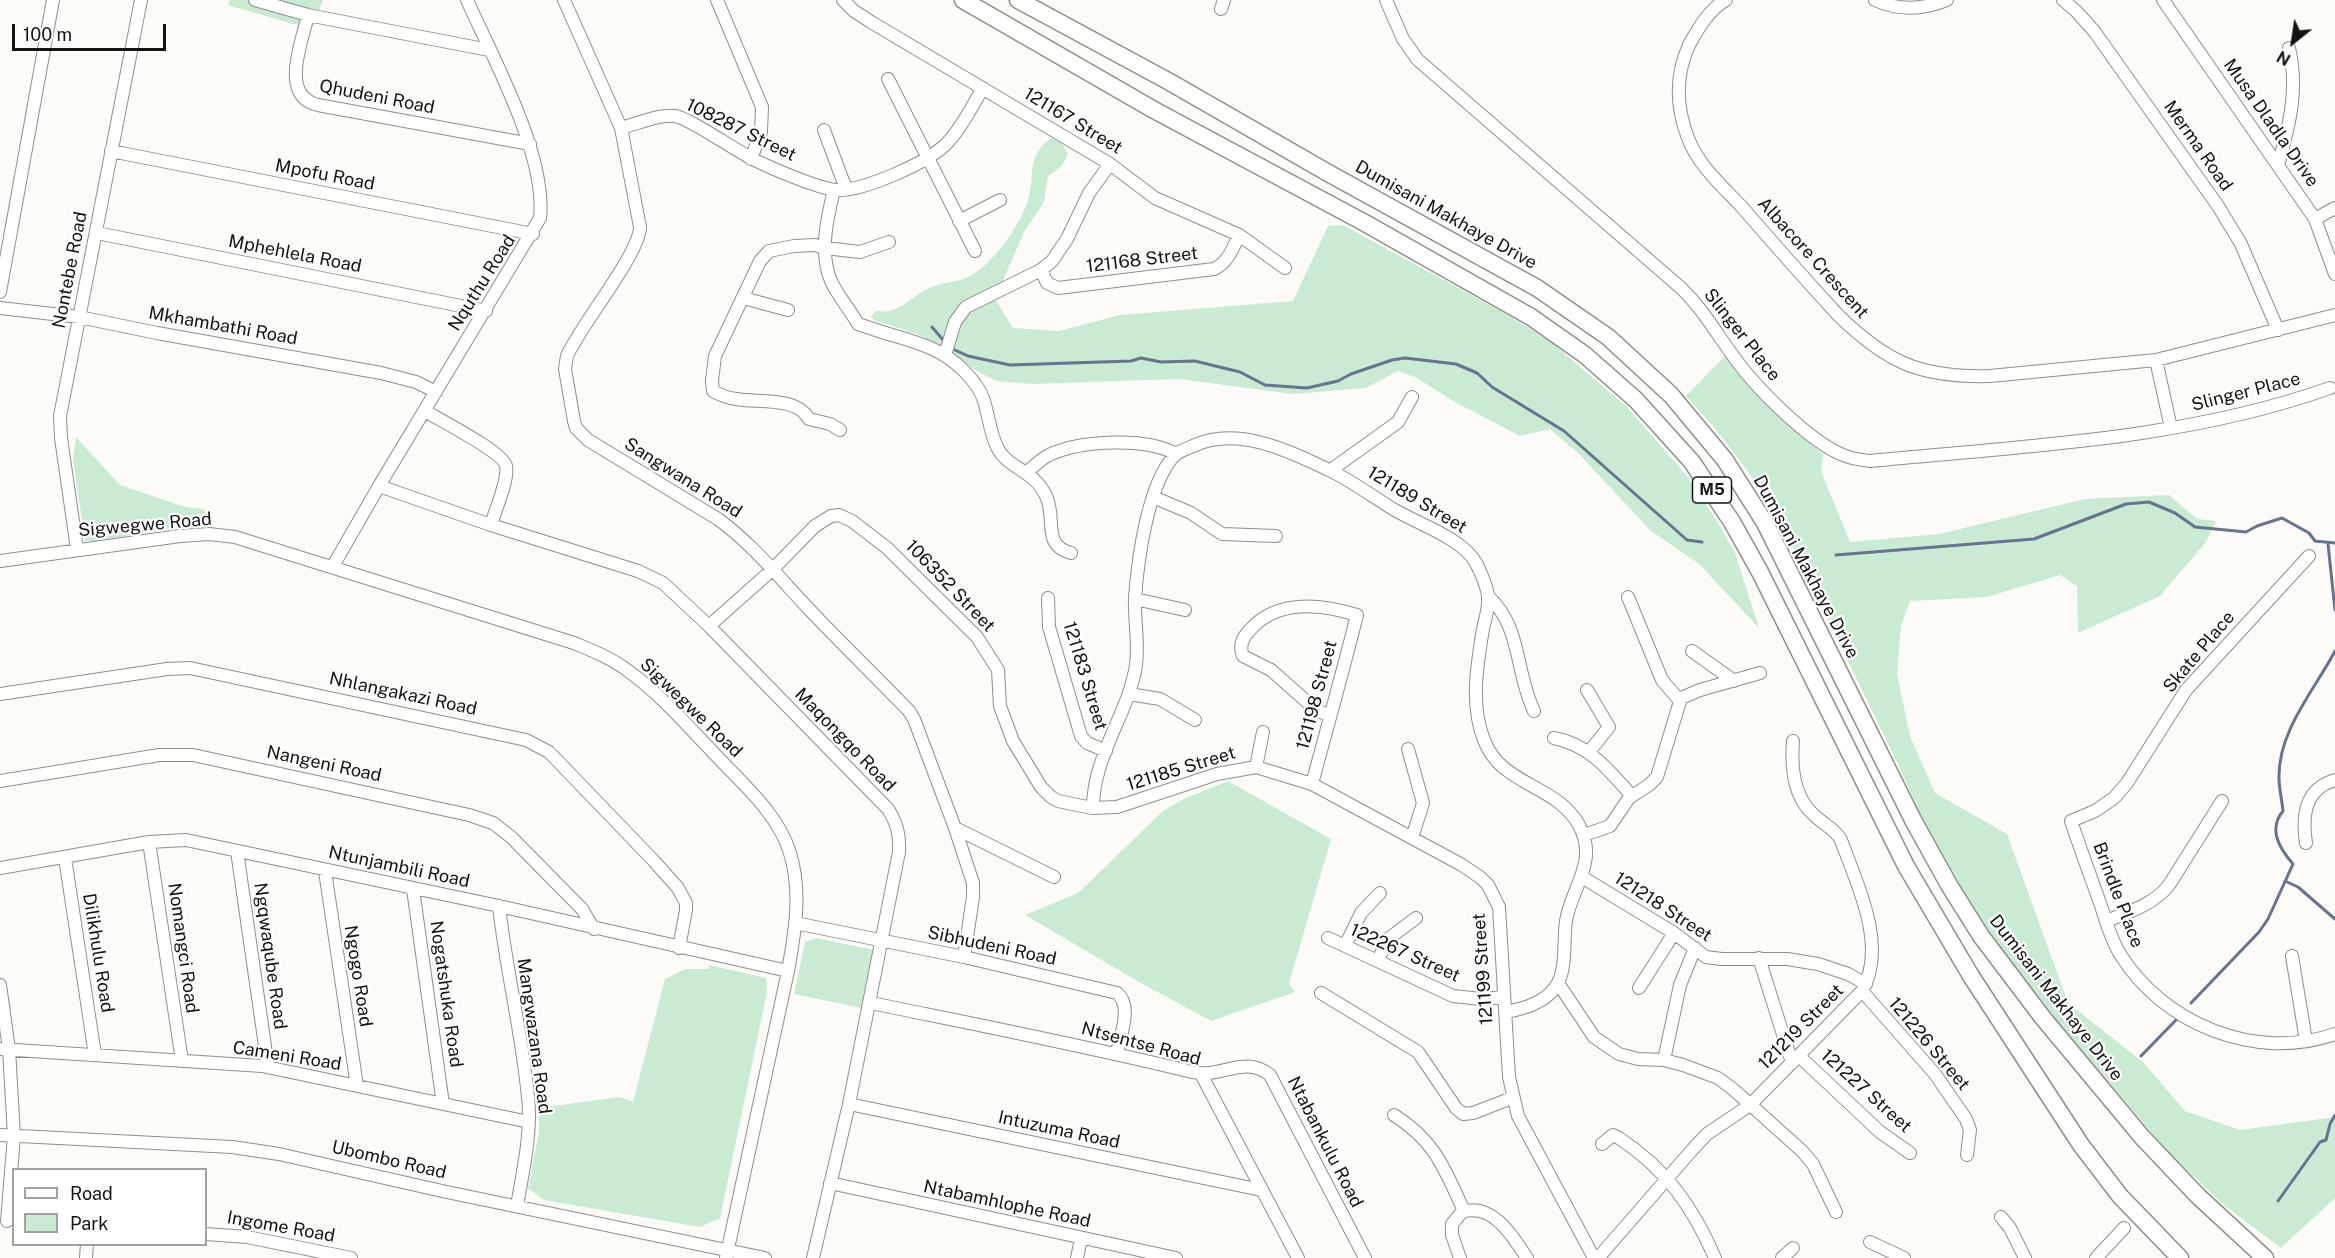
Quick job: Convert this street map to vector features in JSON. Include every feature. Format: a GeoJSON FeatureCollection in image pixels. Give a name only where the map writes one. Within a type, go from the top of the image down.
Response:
{"type":"FeatureCollection","features":[{"type":"Feature","properties":{"kind":"main road","name":"M5"},"geometry":{"type":"LineString","coordinates":[[963,0],[1154,110],[1497,297],[1563,338],[1607,373],[1636,400],[1692,462],[1732,522],[1760,572],[1906,866],[1971,976],[2081,1145],[2120,1196],[2180,1258]]}},
{"type":"Feature","properties":{"kind":"main road","name":"Dumisani Makhaye Drive"},"geometry":{"type":"LineString","coordinates":[[1018,0],[1168,81],[1537,288],[1608,337],[1671,395],[1725,460],[1765,523],[1913,820],[1949,885],[1981,936],[2036,1009],[2142,1137],[2198,1197],[2265,1258]]}},
{"type":"Feature","properties":{"kind":"street"},"geometry":{"type":"LineString","coordinates":[[0,292],[53,0]]}},
{"type":"Feature","properties":{"kind":"street","name":"Nontebe Road"},"geometry":{"type":"LineString","coordinates":[[77,549],[60,424],[141,0]]}},
{"type":"Feature","properties":{"kind":"street"},"geometry":{"type":"LineString","coordinates":[[255,0],[308,15],[489,50]]}},
{"type":"Feature","properties":{"kind":"street","name":"Nquthu Road"},"geometry":{"type":"LineString","coordinates":[[333,566],[379,486],[533,234],[540,218],[542,195],[530,144],[467,0]]}},
{"type":"Feature","properties":{"kind":"street","name":"Sangwana Road"},"geometry":{"type":"LineString","coordinates":[[564,0],[621,128],[640,231],[628,256],[567,356],[565,369],[576,428],[588,440],[727,526],[773,569],[909,711],[956,828],[973,884],[964,957]]}},
{"type":"Feature","properties":{"kind":"street"},"geometry":{"type":"LineString","coordinates":[[717,0],[762,107],[761,132],[751,159]]}},
{"type":"Feature","properties":{"kind":"street","name":"121167 Street"},"geometry":{"type":"LineString","coordinates":[[843,0],[854,11],[871,22],[1110,164],[1166,204],[1239,235],[1285,268]]}},
{"type":"Feature","properties":{"kind":"street","name":"Slinger Place"},"geometry":{"type":"LineString","coordinates":[[1386,0],[1403,39],[1418,60],[1697,303],[1732,355],[1759,389],[1815,438],[1844,456],[1870,461],[2137,434],[2239,414],[2330,388]]}},
{"type":"Feature","properties":{"kind":"street"},"geometry":{"type":"LineString","coordinates":[[1875,0],[1897,7],[1915,9],[1947,0]]}},
{"type":"Feature","properties":{"kind":"street","name":"Merma Road"},"geometry":{"type":"LineString","coordinates":[[2063,0],[2094,32],[2218,206],[2241,244],[2278,330]]}},
{"type":"Feature","properties":{"kind":"street","name":"Musa Dladla Drive"},"geometry":{"type":"LineString","coordinates":[[2163,0],[2315,219],[2335,274]]}},
{"type":"Feature","properties":{"kind":"street","name":"Albacore Crescent"},"geometry":{"type":"LineString","coordinates":[[1723,1],[1695,33],[1681,69],[1678,98],[1688,140],[1708,170],[1838,315],[1858,335],[1886,355],[1909,366],[1935,374],[1963,377],[1990,376],[2156,360],[2335,315]]}},
{"type":"Feature","properties":{"kind":"street","name":"Qhudeni Road"},"geometry":{"type":"LineString","coordinates":[[308,15],[295,77],[300,95],[306,101],[530,144]]}},
{"type":"Feature","properties":{"kind":"street"},"geometry":{"type":"LineString","coordinates":[[2278,166],[2293,113],[2294,69],[2289,48]]}},
{"type":"Feature","properties":{"kind":"street"},"geometry":{"type":"LineString","coordinates":[[888,79],[975,251]]}},
{"type":"Feature","properties":{"kind":"street"},"geometry":{"type":"LineString","coordinates":[[840,190],[862,186],[927,158],[956,133],[983,88]]}},
{"type":"Feature","properties":{"kind":"street","name":"108287 Street"},"geometry":{"type":"LineString","coordinates":[[621,128],[675,116],[751,159],[809,183],[840,190]]}},
{"type":"Feature","properties":{"kind":"street"},"geometry":{"type":"LineString","coordinates":[[824,130],[840,190],[828,215],[825,248],[831,282],[858,324],[929,347],[945,355],[963,369],[981,393],[994,440],[1003,456],[1027,472],[1039,484],[1048,499],[1054,544],[1061,550],[1071,553]]}},
{"type":"Feature","properties":{"kind":"street","name":"Mpofu Road"},"geometry":{"type":"LineString","coordinates":[[111,151],[533,234]]}},
{"type":"Feature","properties":{"kind":"street"},"geometry":{"type":"LineString","coordinates":[[945,355],[956,322],[966,307],[1041,270],[1059,252],[1089,193],[1110,164]]}},
{"type":"Feature","properties":{"kind":"street"},"geometry":{"type":"LineString","coordinates":[[959,221],[1000,200]]}},
{"type":"Feature","properties":{"kind":"street"},"geometry":{"type":"LineString","coordinates":[[2315,219],[2335,208]]}},
{"type":"Feature","properties":{"kind":"street","name":"Mphehlela Road"},"geometry":{"type":"LineString","coordinates":[[97,233],[486,311]]}},
{"type":"Feature","properties":{"kind":"street","name":"121168 Street"},"geometry":{"type":"LineString","coordinates":[[1041,270],[1047,283],[1058,288],[1214,269],[1228,258],[1239,235]]}},
{"type":"Feature","properties":{"kind":"street"},"geometry":{"type":"LineString","coordinates":[[840,430],[830,424],[809,419],[805,413],[783,404],[736,399],[713,391],[715,356],[760,261],[769,251],[810,244],[860,252],[889,242]]}},
{"type":"Feature","properties":{"kind":"street"},"geometry":{"type":"LineString","coordinates":[[743,298],[788,310]]}},
{"type":"Feature","properties":{"kind":"street","name":"Mkhambathi Road"},"geometry":{"type":"LineString","coordinates":[[0,308],[79,317],[381,373],[416,382],[436,392]]}},
{"type":"Feature","properties":{"kind":"street"},"geometry":{"type":"LineString","coordinates":[[882,332],[898,337]]}},
{"type":"Feature","properties":{"kind":"street","name":"Slinger Place"},"geometry":{"type":"LineString","coordinates":[[2156,360],[2171,428]]}},
{"type":"Feature","properties":{"kind":"street"},"geometry":{"type":"LineString","coordinates":[[1330,470],[1398,422],[1412,396]]}},
{"type":"Feature","properties":{"kind":"street"},"geometry":{"type":"LineString","coordinates":[[425,411],[501,456],[505,462],[506,475],[491,525]]}},
{"type":"Feature","properties":{"kind":"street","name":"121189 Street"},"geometry":{"type":"LineString","coordinates":[[1176,454],[1213,439],[1250,440],[1286,450],[1330,470],[1465,550],[1475,561],[1489,597],[1476,687],[1476,708],[1484,742],[1502,768],[1558,800],[1573,816],[1584,835]]}},
{"type":"Feature","properties":{"kind":"street"},"geometry":{"type":"LineString","coordinates":[[1027,472],[1049,455],[1105,444],[1147,444],[1176,454],[1158,481],[1147,519],[1135,599],[1136,663],[1129,694],[1096,777],[1092,808]]}},
{"type":"Feature","properties":{"kind":"street","name":"Maqongqo Road"},"geometry":{"type":"LineString","coordinates":[[379,486],[652,577],[663,583],[709,626],[888,809],[895,820],[899,852],[871,1003],[813,1258]]}},
{"type":"Feature","properties":{"kind":"street"},"geometry":{"type":"LineString","coordinates":[[1153,497],[1191,513],[1222,534],[1276,536]]}},
{"type":"Feature","properties":{"kind":"street","name":"106352 Street"},"geometry":{"type":"LineString","coordinates":[[709,626],[773,569],[823,520],[839,515],[852,520],[887,548],[977,637],[989,653],[998,670],[1000,706],[1005,723],[1041,787],[1058,801],[1092,808],[1117,807]]}},
{"type":"Feature","properties":{"kind":"street","name":"Sigwegwe Road"},"geometry":{"type":"LineString","coordinates":[[0,561],[77,549],[209,534],[249,540],[574,643],[603,655],[628,670],[685,723],[773,820],[784,838],[794,870],[795,923],[788,971],[727,1254]]}},
{"type":"Feature","properties":{"kind":"street","name":"Skate Place"},"geometry":{"type":"LineString","coordinates":[[2071,821],[2095,811],[2114,798],[2127,783],[2186,690],[2309,556]]}},
{"type":"Feature","properties":{"kind":"street"},"geometry":{"type":"LineString","coordinates":[[1489,597],[1503,611],[1510,625],[1523,684],[1534,711]]}},
{"type":"Feature","properties":{"kind":"street"},"geometry":{"type":"LineString","coordinates":[[1628,597],[1662,680],[1679,700]]}},
{"type":"Feature","properties":{"kind":"street","name":"121183 Street"},"geometry":{"type":"LineString","coordinates":[[1048,598],[1049,627],[1081,736],[1093,747],[1106,751]]}},
{"type":"Feature","properties":{"kind":"street"},"geometry":{"type":"LineString","coordinates":[[1135,599],[1185,610]]}},
{"type":"Feature","properties":{"kind":"street","name":"121198 Street"},"geometry":{"type":"LineString","coordinates":[[1312,784],[1357,615],[1313,605],[1283,609],[1260,620],[1244,638],[1241,646],[1245,658],[1271,670],[1315,709],[1330,716]]}},
{"type":"Feature","properties":{"kind":"street"},"geometry":{"type":"LineString","coordinates":[[1692,651],[1734,681]]}},
{"type":"Feature","properties":{"kind":"street","name":"Nhlangakazi Road"},"geometry":{"type":"LineString","coordinates":[[0,694],[167,669],[190,668],[526,740],[549,752],[678,888],[686,903],[679,948]]}},
{"type":"Feature","properties":{"kind":"street"},"geometry":{"type":"LineString","coordinates":[[1505,1012],[1533,1005],[1558,983],[1562,968],[1568,910],[1582,877],[1584,835],[1610,826],[1631,795],[1649,785],[1659,773],[1679,700],[1688,694],[1760,673]]}},
{"type":"Feature","properties":{"kind":"street"},"geometry":{"type":"LineString","coordinates":[[1587,690],[1609,725],[1589,752]]}},
{"type":"Feature","properties":{"kind":"street"},"geometry":{"type":"LineString","coordinates":[[1129,694],[1160,699],[1195,720]]}},
{"type":"Feature","properties":{"kind":"street"},"geometry":{"type":"LineString","coordinates":[[1256,767],[1263,732]]}},
{"type":"Feature","properties":{"kind":"street"},"geometry":{"type":"LineString","coordinates":[[1554,738],[1574,743],[1589,752],[1631,795]]}},
{"type":"Feature","properties":{"kind":"street","name":"121219 Street"},"geometry":{"type":"LineString","coordinates":[[1596,1258],[1707,1134],[1750,1105],[1864,988],[1872,944],[1868,913],[1841,840],[1835,831],[1809,810],[1797,790],[1791,765],[1793,741]]}},
{"type":"Feature","properties":{"kind":"street"},"geometry":{"type":"LineString","coordinates":[[1408,749],[1423,803],[1412,838]]}},
{"type":"Feature","properties":{"kind":"street","name":"Nangeni Road"},"geometry":{"type":"LineString","coordinates":[[0,781],[159,755],[193,755],[469,815],[493,824],[511,837],[582,909],[594,929]]}},
{"type":"Feature","properties":{"kind":"street","name":"121199 Street"},"geometry":{"type":"LineString","coordinates":[[1256,767],[1312,784],[1481,878],[1495,896],[1499,907],[1505,1035],[1512,1098],[1521,1125],[1596,1258]]}},
{"type":"Feature","properties":{"kind":"street","name":"121185 Street"},"geometry":{"type":"LineString","coordinates":[[1117,807],[1217,774],[1256,767]]}},
{"type":"Feature","properties":{"kind":"street"},"geometry":{"type":"LineString","coordinates":[[2306,843],[2305,809],[2321,787],[2335,780]]}},
{"type":"Feature","properties":{"kind":"street"},"geometry":{"type":"LineString","coordinates":[[2106,921],[2143,906],[2160,896],[2222,801]]}},
{"type":"Feature","properties":{"kind":"street","name":"Brindle Place"},"geometry":{"type":"LineString","coordinates":[[2071,821],[2119,952],[2144,986],[2186,1018],[2211,1030],[2249,1041],[2267,1043],[2306,1041],[2335,1034]]}},
{"type":"Feature","properties":{"kind":"street"},"geometry":{"type":"LineString","coordinates":[[956,828],[1054,877]]}},
{"type":"Feature","properties":{"kind":"street","name":"Ntunjambili Road"},"geometry":{"type":"LineString","coordinates":[[0,868],[149,842],[186,840],[499,906],[788,971]]}},
{"type":"Feature","properties":{"kind":"street","name":"Nomangci Road"},"geometry":{"type":"LineString","coordinates":[[149,842],[182,1060]]}},
{"type":"Feature","properties":{"kind":"street","name":"Ngqwaqube Road"},"geometry":{"type":"LineString","coordinates":[[237,851],[268,1067]]}},
{"type":"Feature","properties":{"kind":"street","name":"Dilikhulu Road"},"geometry":{"type":"LineString","coordinates":[[65,858],[95,1055]]}},
{"type":"Feature","properties":{"kind":"street","name":"Ngogo Road"},"geometry":{"type":"LineString","coordinates":[[325,871],[357,1086]]}},
{"type":"Feature","properties":{"kind":"street","name":"121218 Street"},"geometry":{"type":"LineString","coordinates":[[1582,877],[1674,933],[1706,957],[1787,959],[1818,964],[1848,974],[1864,988]]}},
{"type":"Feature","properties":{"kind":"street","name":"Nogatshuka Road"},"geometry":{"type":"LineString","coordinates":[[412,889],[443,1104]]}},
{"type":"Feature","properties":{"kind":"street"},"geometry":{"type":"LineString","coordinates":[[1345,946],[1361,913],[1380,893]]}},
{"type":"Feature","properties":{"kind":"street","name":"Mangwazana Road"},"geometry":{"type":"LineString","coordinates":[[499,906],[503,947],[528,1097],[527,1147],[517,1206]]}},
{"type":"Feature","properties":{"kind":"street"},"geometry":{"type":"LineString","coordinates":[[1378,960],[1388,939],[1416,918]]}},
{"type":"Feature","properties":{"kind":"street","name":"Sibhudeni Road"},"geometry":{"type":"LineString","coordinates":[[795,923],[964,957],[1117,993],[1123,999],[1125,1009],[1117,1053]]}},
{"type":"Feature","properties":{"kind":"street"},"geometry":{"type":"LineString","coordinates":[[1639,987],[1674,933]]}},
{"type":"Feature","properties":{"kind":"street","name":"122267 Street"},"geometry":{"type":"LineString","coordinates":[[1328,938],[1453,996],[1482,999],[1504,997]]}},
{"type":"Feature","properties":{"kind":"street"},"geometry":{"type":"LineString","coordinates":[[1664,1060],[1680,985],[1695,948]]}},
{"type":"Feature","properties":{"kind":"street"},"geometry":{"type":"LineString","coordinates":[[2292,956],[2306,1041]]}},
{"type":"Feature","properties":{"kind":"street"},"geometry":{"type":"LineString","coordinates":[[1759,958],[1795,1059]]}},
{"type":"Feature","properties":{"kind":"street"},"geometry":{"type":"LineString","coordinates":[[1558,983],[1600,1043],[1628,1057],[1664,1060],[1718,1078],[1734,1090],[1795,1143],[1813,1164],[1836,1212]]}},
{"type":"Feature","properties":{"kind":"street"},"geometry":{"type":"LineString","coordinates":[[0,985],[14,1136],[7,1221]]}},
{"type":"Feature","properties":{"kind":"street","name":"121226 Street"},"geometry":{"type":"LineString","coordinates":[[1864,988],[1935,1074],[1966,1119],[1970,1130],[1966,1155]]}},
{"type":"Feature","properties":{"kind":"street"},"geometry":{"type":"LineString","coordinates":[[1321,993],[1418,1052],[1456,1108],[1463,1114],[1473,1113],[1512,1098]]}},
{"type":"Feature","properties":{"kind":"street","name":"Ntsentse Road"},"geometry":{"type":"LineString","coordinates":[[871,1003],[1117,1053],[1201,1074],[1298,1258]]}},
{"type":"Feature","properties":{"kind":"street","name":"Cameni Road"},"geometry":{"type":"LineString","coordinates":[[5,1049],[268,1067],[529,1122]]}},
{"type":"Feature","properties":{"kind":"street","name":"121227 Street"},"geometry":{"type":"LineString","coordinates":[[1795,1059],[1880,1132],[1910,1153]]}},
{"type":"Feature","properties":{"kind":"street","name":"Ntabankulu Road"},"geometry":{"type":"LineString","coordinates":[[1201,1074],[1249,1065],[1256,1066],[1270,1075],[1365,1258]]}},
{"type":"Feature","properties":{"kind":"street","name":"Intuzuma Road"},"geometry":{"type":"LineString","coordinates":[[849,1104],[1261,1190]]}},
{"type":"Feature","properties":{"kind":"street"},"geometry":{"type":"LineString","coordinates":[[1394,1115],[1433,1148],[1443,1163],[1464,1210]]}},
{"type":"Feature","properties":{"kind":"street","name":"Ubombo Road"},"geometry":{"type":"LineString","coordinates":[[0,1135],[232,1148],[279,1154],[727,1254],[765,1258]]}},
{"type":"Feature","properties":{"kind":"street"},"geometry":{"type":"LineString","coordinates":[[1602,1144],[1613,1135],[1619,1138],[1667,1177],[1685,1200],[1715,1258]]}},
{"type":"Feature","properties":{"kind":"street","name":"Ntabamhlophe Road"},"geometry":{"type":"LineString","coordinates":[[830,1183],[1176,1258]]}},
{"type":"Feature","properties":{"kind":"street"},"geometry":{"type":"LineString","coordinates":[[1460,1258],[1451,1228],[1453,1221],[1464,1210],[1481,1210],[1492,1216],[1511,1234],[1527,1258]]}},
{"type":"Feature","properties":{"kind":"street"},"geometry":{"type":"LineString","coordinates":[[2001,1217],[2013,1233],[2025,1258]]}},
{"type":"Feature","properties":{"kind":"street"},"geometry":{"type":"LineString","coordinates":[[2096,1258],[2124,1228]]}},
{"type":"Feature","properties":{"kind":"street","name":"Ingome Road"},"geometry":{"type":"LineString","coordinates":[[207,1233],[247,1237],[351,1258]]}},
{"type":"Feature","properties":{"kind":"street"},"geometry":{"type":"LineString","coordinates":[[1077,1258],[1081,1239]]}},
{"type":"Feature","properties":{"kind":"street"},"geometry":{"type":"LineString","coordinates":[[1870,1242],[1904,1258]]}},
{"type":"Feature","properties":{"kind":"street"},"geometry":{"type":"LineString","coordinates":[[1782,1258],[1793,1248]]}},
{"type":"Feature","properties":{"kind":"green space"},"geometry":{"type":"Polygon","coordinates":[[[230,0],[323,0],[313,27],[293,24],[228,5],[230,0]]]}},
{"type":"Feature","properties":{"kind":"green space"},"geometry":{"type":"Polygon","coordinates":[[[1051,138],[1062,143],[1068,154],[1062,166],[1048,176],[1044,202],[1024,232],[995,299],[1013,328],[1059,331],[1120,315],[1293,301],[1328,226],[1343,225],[1508,315],[1552,343],[1627,407],[1686,475],[1720,526],[1735,553],[1759,628],[1698,563],[1651,531],[1578,453],[1550,429],[1520,436],[1453,401],[1417,378],[1398,371],[1366,388],[1293,394],[1179,379],[1032,384],[996,381],[922,336],[874,320],[871,317],[876,311],[888,311],[900,307],[928,288],[961,280],[979,271],[987,263],[1005,243],[1019,220],[1028,200],[1034,159],[1043,145],[1051,138]]]}},
{"type":"Feature","properties":{"kind":"green space"},"geometry":{"type":"Polygon","coordinates":[[[1725,356],[1771,408],[1823,454],[1821,471],[1850,542],[1939,534],[2085,499],[2169,495],[2197,519],[2216,521],[2206,542],[2160,596],[2078,633],[2077,586],[2060,575],[1987,597],[1910,601],[1901,625],[1897,674],[1910,736],[1935,793],[2007,834],[2068,1003],[2144,1063],[2185,1111],[2240,1130],[2335,1117],[2335,1198],[2281,1248],[2225,1206],[2169,1153],[2027,986],[1974,914],[1930,836],[1897,762],[1779,519],[1736,455],[1686,396],[1725,356]]]}},
{"type":"Feature","properties":{"kind":"green space"},"geometry":{"type":"Polygon","coordinates":[[[76,437],[120,485],[185,507],[204,509],[211,527],[180,527],[85,541],[73,459],[76,437]]]}},
{"type":"Feature","properties":{"kind":"green space"},"geometry":{"type":"Polygon","coordinates":[[[1228,781],[1331,839],[1289,983],[1295,992],[1211,1021],[1025,915],[1078,893],[1164,810],[1186,798],[1228,781]]]}},
{"type":"Feature","properties":{"kind":"green space"},"geometry":{"type":"Polygon","coordinates":[[[816,938],[874,950],[861,1008],[794,994],[805,942],[816,938]]]}},
{"type":"Feature","properties":{"kind":"green space"},"geometry":{"type":"Polygon","coordinates":[[[709,965],[766,978],[767,992],[720,1218],[700,1227],[544,1200],[528,1188],[539,1132],[539,1108],[619,1097],[633,1102],[665,979],[685,969],[708,969],[709,965]]]}},
{"type":"Feature","properties":{"kind":"waterway"},"geometry":{"type":"LineString","coordinates":[[932,327],[944,341]]}},
{"type":"Feature","properties":{"kind":"waterway"},"geometry":{"type":"LineString","coordinates":[[955,350],[968,356],[1010,365],[1131,361],[1141,358],[1161,362],[1195,361],[1240,372],[1265,385],[1307,388],[1338,381],[1351,374],[1392,360],[1405,358],[1456,364],[1477,373],[1492,387],[1564,431],[1687,540],[1702,542]]}},
{"type":"Feature","properties":{"kind":"waterway"},"geometry":{"type":"LineString","coordinates":[[1836,555],[2034,539],[2126,504],[2149,502],[2175,513],[2195,527],[2246,532],[2282,518],[2309,533],[2315,541],[2335,543]]}},
{"type":"Feature","properties":{"kind":"waterway"},"geometry":{"type":"LineString","coordinates":[[2328,544],[2335,610]]}},
{"type":"Feature","properties":{"kind":"waterway"},"geometry":{"type":"LineString","coordinates":[[2191,1003],[2259,932],[2268,919],[2293,864],[2283,852],[2276,831],[2276,825],[2283,811],[2279,782],[2280,761],[2291,728],[2335,651]]}},
{"type":"Feature","properties":{"kind":"waterway"},"geometry":{"type":"LineString","coordinates":[[2285,881],[2298,887],[2335,919]]}},
{"type":"Feature","properties":{"kind":"waterway"},"geometry":{"type":"LineString","coordinates":[[2141,1056],[2176,1020]]}},
{"type":"Feature","properties":{"kind":"waterway"},"geometry":{"type":"LineString","coordinates":[[2278,1201],[2320,1142],[2326,1140],[2335,1115]]}}]}
